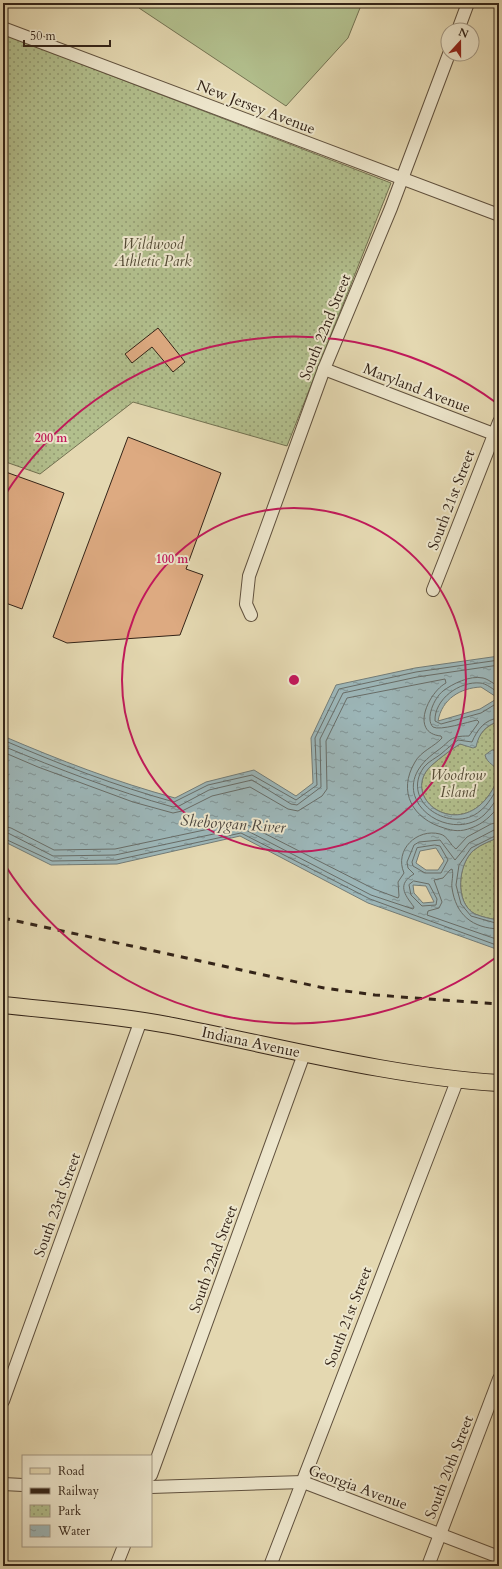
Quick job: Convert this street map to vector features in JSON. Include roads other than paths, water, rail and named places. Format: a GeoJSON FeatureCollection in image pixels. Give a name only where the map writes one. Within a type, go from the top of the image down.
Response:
{"type":"FeatureCollection","features":[{"type":"Feature","properties":{"kind":"main road","name":"Indiana Avenue"},"geometry":{"type":"LineString","coordinates":[[3,1005],[141,1020],[367,1067],[457,1081],[499,1083]]}},
{"type":"Feature","properties":{"kind":"street"},"geometry":{"type":"LineString","coordinates":[[461,22],[468,3]]}},
{"type":"Feature","properties":{"kind":"street","name":"New Jersey Avenue"},"geometry":{"type":"LineString","coordinates":[[3,28],[499,215]]}},
{"type":"Feature","properties":{"kind":"street","name":"South 22nd Street"},"geometry":{"type":"LineString","coordinates":[[251,615],[246,604],[249,576],[324,370],[402,179],[446,62]]}},
{"type":"Feature","properties":{"kind":"street","name":"Maryland Avenue"},"geometry":{"type":"LineString","coordinates":[[324,370],[496,435]]}},
{"type":"Feature","properties":{"kind":"street","name":"South 21st Street"},"geometry":{"type":"LineString","coordinates":[[433,590],[496,435],[499,422]]}},
{"type":"Feature","properties":{"kind":"street","name":"South 23rd Street"},"geometry":{"type":"LineString","coordinates":[[3,1401],[141,1020]]}},
{"type":"Feature","properties":{"kind":"street","name":"South 22nd Street"},"geometry":{"type":"LineString","coordinates":[[152,1473],[304,1054]]}},
{"type":"Feature","properties":{"kind":"street","name":"South 21st Street"},"geometry":{"type":"LineString","coordinates":[[270,1566],[457,1081]]}},
{"type":"Feature","properties":{"kind":"street","name":"South 20th Street"},"geometry":{"type":"LineString","coordinates":[[428,1566],[499,1379]]}},
{"type":"Feature","properties":{"kind":"street","name":"Georgia Avenue"},"geometry":{"type":"LineString","coordinates":[[152,1487],[303,1482],[499,1557]]}},
{"type":"Feature","properties":{"kind":"street"},"geometry":{"type":"LineString","coordinates":[[3,1484],[22,1485]]}},
{"type":"Feature","properties":{"kind":"street"},"geometry":{"type":"LineString","coordinates":[[116,1566],[124,1547]]}},
{"type":"Feature","properties":{"kind":"water","name":"Sheboygan River"},"geometry":{"type":"Polygon","coordinates":[[[499,656],[499,721],[490,725],[483,731],[476,747],[473,748],[460,744],[448,752],[428,769],[422,782],[423,795],[431,805],[442,813],[457,815],[472,810],[487,798],[499,776],[499,837],[480,846],[469,856],[464,864],[462,873],[461,892],[468,909],[475,914],[499,920],[499,950],[368,903],[240,836],[117,864],[51,865],[3,841],[3,736],[88,770],[175,798],[206,782],[254,770],[296,796],[313,783],[311,738],[336,685],[415,668],[499,656]],[[481,687],[459,692],[453,696],[443,707],[438,721],[480,709],[498,698],[481,687]],[[436,848],[420,851],[416,863],[426,870],[438,870],[444,861],[436,848]],[[413,885],[414,893],[423,903],[434,902],[426,886],[413,885]]]}},
{"type":"Feature","properties":{"kind":"water"},"geometry":{"type":"Polygon","coordinates":[[[492,750],[499,751],[499,773],[485,755],[492,750]]]}},
{"type":"Feature","properties":{"kind":"railway"},"geometry":{"type":"LineString","coordinates":[[3,918],[324,988],[375,995],[499,1004]]}},
{"type":"Feature","properties":{"kind":"park label","name":"Wildwood Athletic Park"},"geometry":{"type":"Point","coordinates":[153,252]}},
{"type":"Feature","properties":{"kind":"park label","name":"Woodrow Island"},"geometry":{"type":"Point","coordinates":[458,784]}}]}
